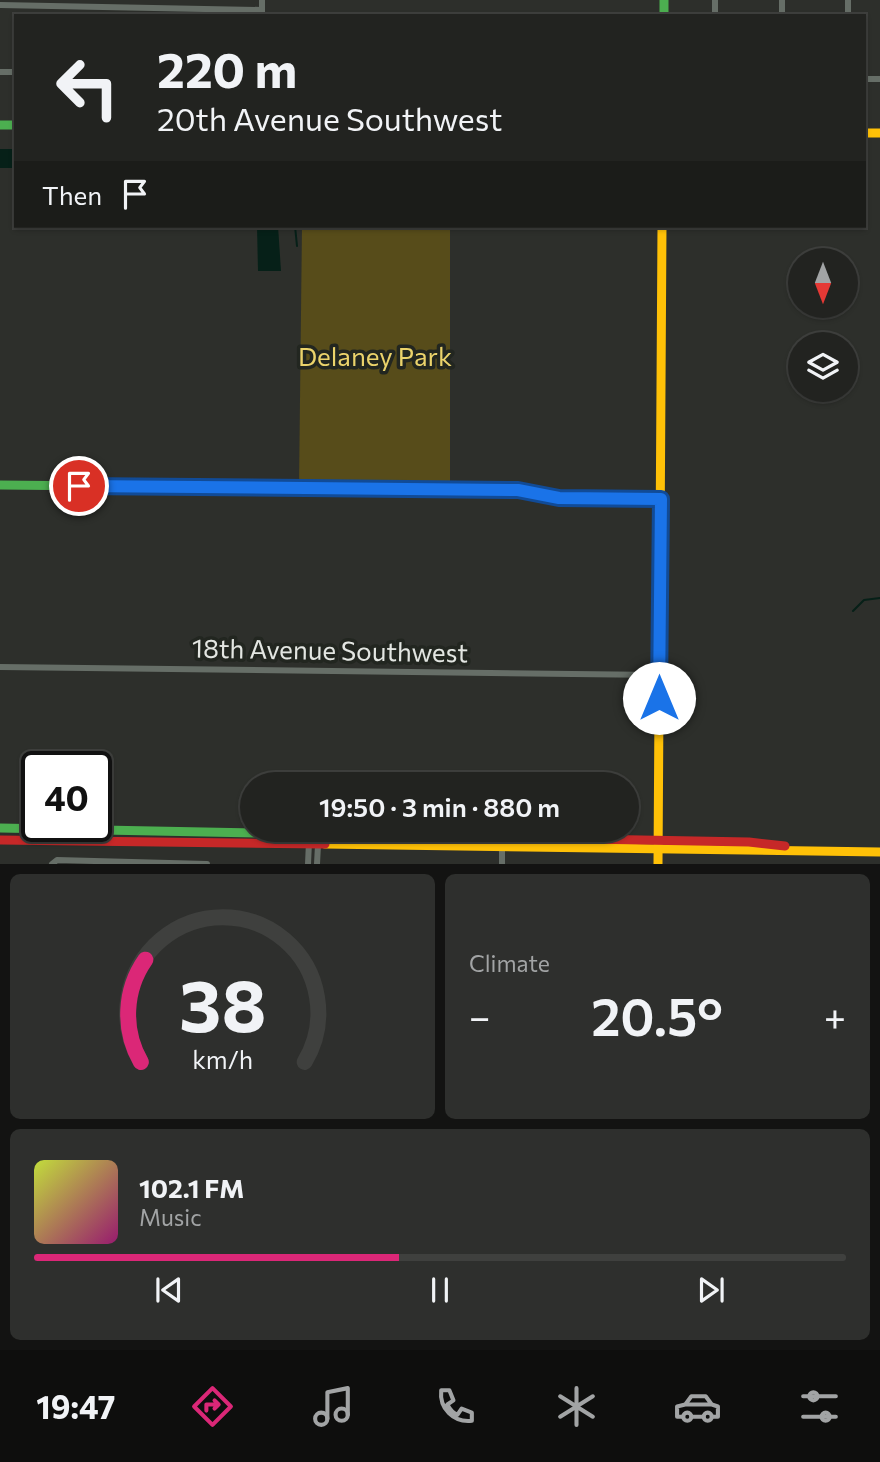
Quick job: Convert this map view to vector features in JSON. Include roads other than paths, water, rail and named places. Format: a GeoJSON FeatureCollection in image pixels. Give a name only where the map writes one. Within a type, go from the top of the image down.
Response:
{"type":"FeatureCollection","features":[{"type":"Feature","properties":{"kind":"main road"},"geometry":{"type":"LineString","coordinates":[[658,863],[662,228]]}},
{"type":"Feature","properties":{"kind":"main road"},"geometry":{"type":"LineString","coordinates":[[0,485],[518,490],[559,498],[661,499]]}},
{"type":"Feature","properties":{"kind":"main road"},"geometry":{"type":"LineString","coordinates":[[0,828],[240,833]]}},
{"type":"Feature","properties":{"kind":"main road"},"geometry":{"type":"LineString","coordinates":[[0,840],[502,848],[749,842],[827,852],[880,852]]}},
{"type":"Feature","properties":{"kind":"main road"},"geometry":{"type":"LineString","coordinates":[[600,842],[658,845]]}},
{"type":"Feature","properties":{"kind":"street"},"geometry":{"type":"LineString","coordinates":[[0,5],[262,13],[262,0]]}},
{"type":"Feature","properties":{"kind":"street","name":"18th Avenue Southwest"},"geometry":{"type":"LineString","coordinates":[[0,667],[660,675]]}},
{"type":"Feature","properties":{"kind":"street"},"geometry":{"type":"LineString","coordinates":[[502,842],[502,863]]}},
{"type":"Feature","properties":{"kind":"street"},"geometry":{"type":"LineString","coordinates":[[308,863],[313,845]]}},
{"type":"Feature","properties":{"kind":"street"},"geometry":{"type":"LineString","coordinates":[[313,845],[317,863]]}},
{"type":"Feature","properties":{"kind":"street"},"geometry":{"type":"LineString","coordinates":[[52,863],[63,860],[207,863]]}},
{"type":"Feature","properties":{"kind":"waterway"},"geometry":{"type":"LineString","coordinates":[[295,228],[297,246]]}},
{"type":"Feature","properties":{"kind":"waterway"},"geometry":{"type":"LineString","coordinates":[[853,611],[864,600],[880,598]]}},
{"type":"Feature","properties":{"kind":"park label","name":"Delaney Park"},"geometry":{"type":"Point","coordinates":[375,357]}}]}
